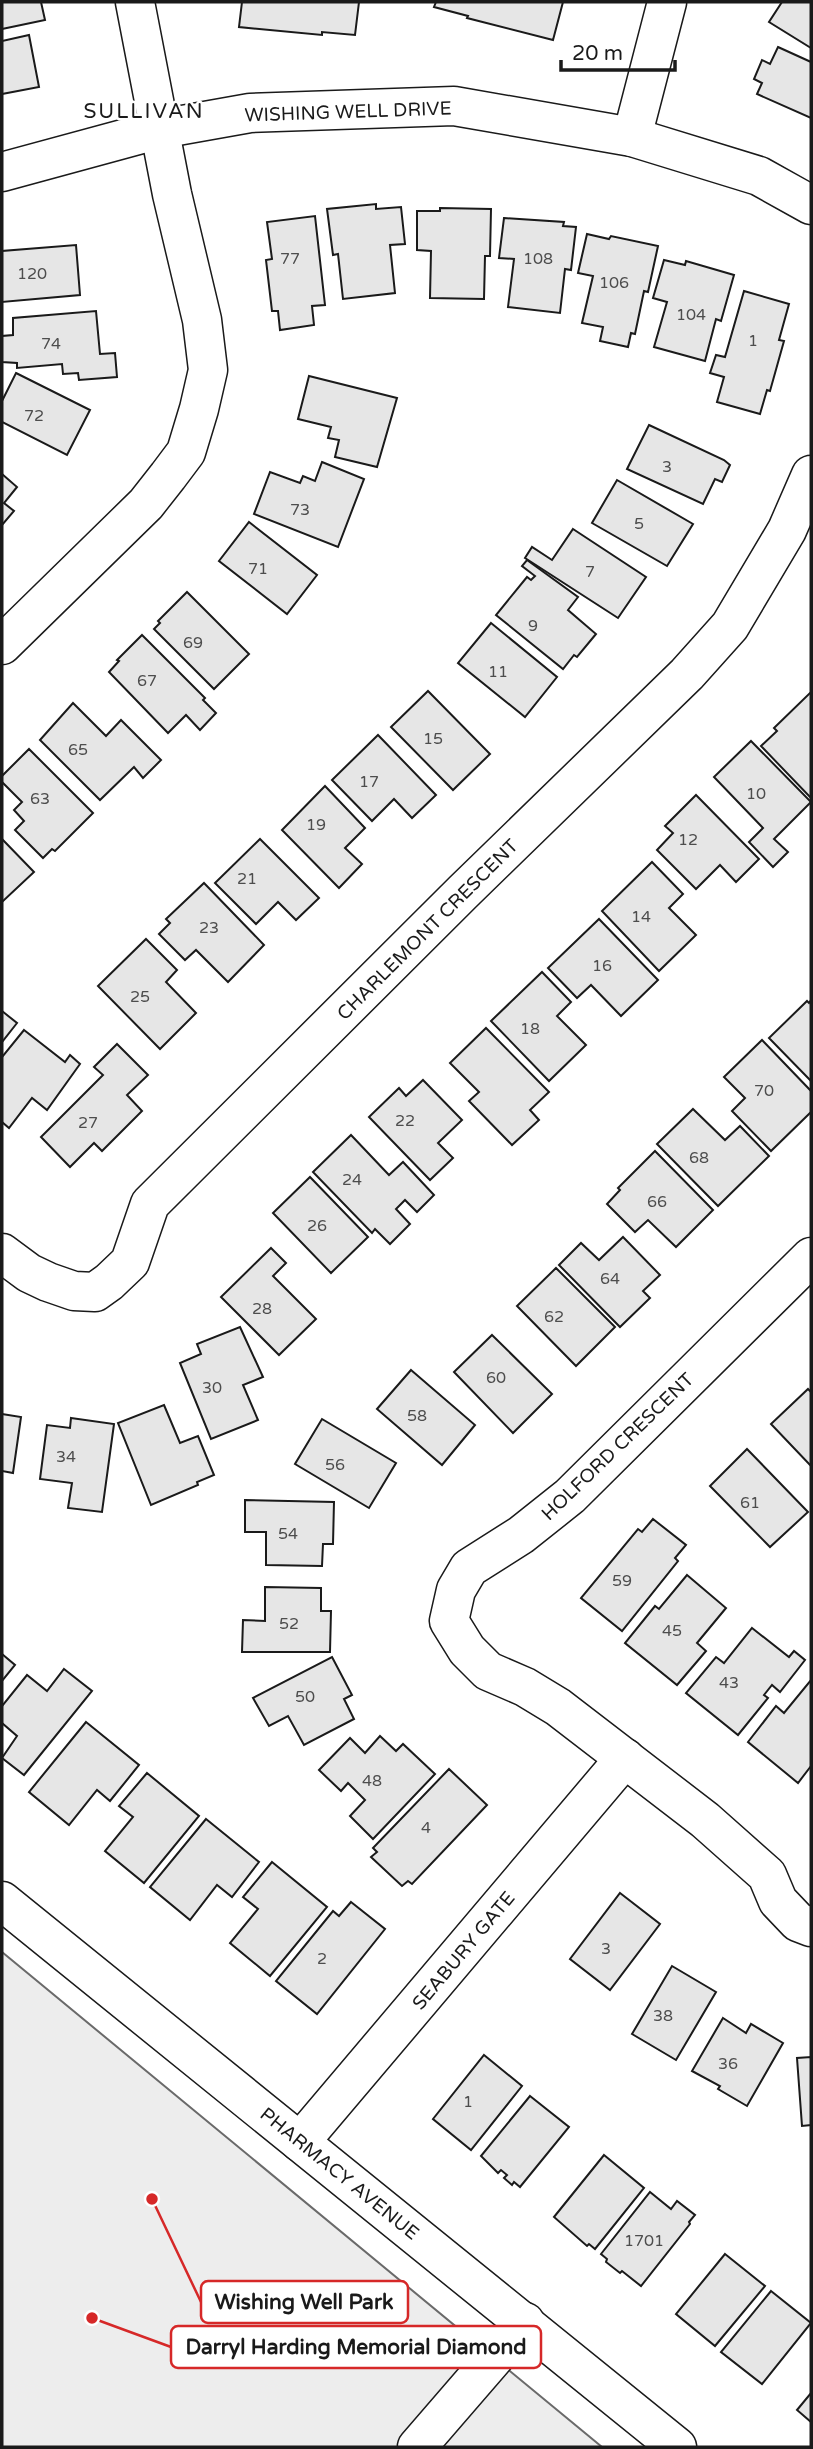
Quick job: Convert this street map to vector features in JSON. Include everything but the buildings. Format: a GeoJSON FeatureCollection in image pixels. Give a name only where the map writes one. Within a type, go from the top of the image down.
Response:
{"type":"FeatureCollection","features":[{"type":"Feature","properties":{"kind":"street"},"geometry":{"type":"LineString","coordinates":[[2,645],[146,505],[186,452],[208,370],[202,320],[172,194],[135,2]]}},
{"type":"Feature","properties":{"kind":"street"},"geometry":{"type":"LineString","coordinates":[[632,137],[667,2]]}},
{"type":"Feature","properties":{"kind":"street","name":"WISHING WELL DRIVE"},"geometry":{"type":"LineString","coordinates":[[2,172],[160,129],[250,113],[454,106],[632,137],[759,176],[811,205]]}},
{"type":"Feature","properties":{"kind":"street","name":"CHARLEMONT CRESCENT"},"geometry":{"type":"LineString","coordinates":[[2,1253],[29,1273],[74,1291],[95,1292],[130,1262],[150,1204],[463,892],[677,684],[730,626],[787,530],[811,475]]}},
{"type":"Feature","properties":{"kind":"street","name":"HOLFORD CRESCENT"},"geometry":{"type":"LineString","coordinates":[[811,1257],[570,1496],[521,1535],[469,1569],[456,1590],[449,1621],[467,1650],[488,1671],[525,1687],[558,1706],[705,1820],[767,1875],[778,1901],[798,1922],[811,1927]]}},
{"type":"Feature","properties":{"kind":"street","name":"SEABURY GATE"},"geometry":{"type":"LineString","coordinates":[[300,2142],[625,1758]]}},
{"type":"Feature","properties":{"kind":"street","name":"PHARMACY AVENUE"},"geometry":{"type":"LineString","coordinates":[[2,1901],[677,2447]]}},
{"type":"Feature","properties":{"kind":"street"},"geometry":{"type":"LineString","coordinates":[[417,2447],[525,2322]]}},
{"type":"Feature","properties":{"kind":"shaded area"},"geometry":{"type":"Polygon","coordinates":[[[2,1952],[602,2447],[2,2447],[2,1952]]]}},
{"type":"Feature","properties":{"kind":"place","name":"Wishing Well Park"},"geometry":{"type":"Point","coordinates":[152,2199]}},
{"type":"Feature","properties":{"kind":"place","name":"Darryl Harding Memorial Diamond"},"geometry":{"type":"Point","coordinates":[92,2318]}},
{"type":"Feature","properties":{"kind":"district","name":"SULLIVAN"},"geometry":{"type":"Point","coordinates":[144,111]}}]}
